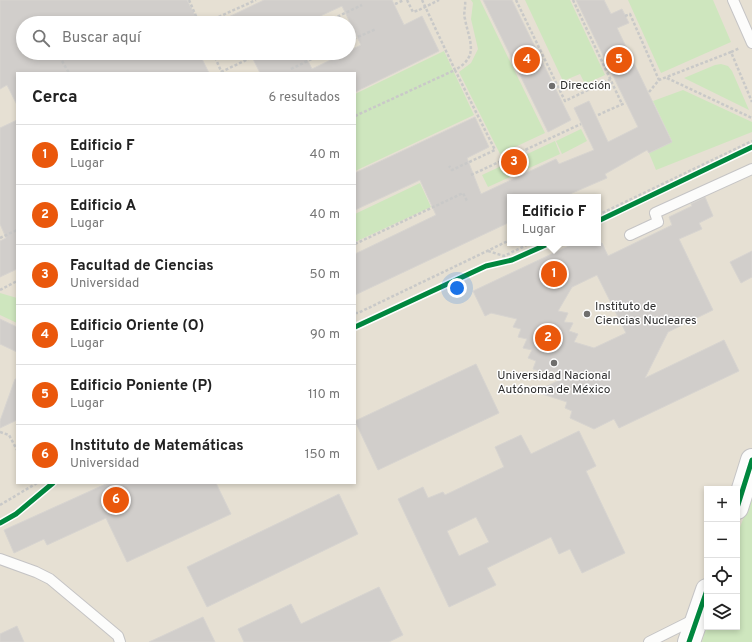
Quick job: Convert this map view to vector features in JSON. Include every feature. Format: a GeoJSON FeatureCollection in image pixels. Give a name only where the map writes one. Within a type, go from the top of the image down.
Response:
{"type":"FeatureCollection","features":[{"type":"Feature","properties":{"kind":"street"},"geometry":{"type":"LineString","coordinates":[[740,498],[752,460]]}},
{"type":"Feature","properties":{"kind":"street"},"geometry":{"type":"LineString","coordinates":[[689,642],[706,594]]}},
{"type":"Feature","properties":{"kind":"lane"},"geometry":{"type":"LineString","coordinates":[[733,0],[752,43]]}},
{"type":"Feature","properties":{"kind":"lane"},"geometry":{"type":"LineString","coordinates":[[630,235],[658,222],[654,213],[752,169]]}},
{"type":"Feature","properties":{"kind":"lane"},"geometry":{"type":"LineString","coordinates":[[0,559],[36,572],[50,579],[118,636],[120,642]]}},
{"type":"Feature","properties":{"kind":"lane"},"geometry":{"type":"LineString","coordinates":[[649,642],[697,618]]}},
{"type":"Feature","properties":{"kind":"path"},"geometry":{"type":"LineString","coordinates":[[189,0],[197,16]]}},
{"type":"Feature","properties":{"kind":"path"},"geometry":{"type":"LineString","coordinates":[[221,16],[256,0]]}},
{"type":"Feature","properties":{"kind":"path"},"geometry":{"type":"LineString","coordinates":[[395,4],[406,0],[413,12],[439,0]]}},
{"type":"Feature","properties":{"kind":"path"},"geometry":{"type":"LineString","coordinates":[[422,0],[495,150],[452,170],[449,166]]}},
{"type":"Feature","properties":{"kind":"path"},"geometry":{"type":"LineString","coordinates":[[356,116],[455,70],[469,59],[472,48],[464,17],[466,5],[464,0]]}},
{"type":"Feature","properties":{"kind":"path"},"geometry":{"type":"LineString","coordinates":[[516,0],[565,101],[611,79]]}},
{"type":"Feature","properties":{"kind":"path"},"geometry":{"type":"LineString","coordinates":[[573,0],[624,103],[598,115]]}},
{"type":"Feature","properties":{"kind":"path"},"geometry":{"type":"LineString","coordinates":[[339,16],[362,5]]}},
{"type":"Feature","properties":{"kind":"path"},"geometry":{"type":"LineString","coordinates":[[625,16],[630,14],[659,80]]}},
{"type":"Feature","properties":{"kind":"path"},"geometry":{"type":"LineString","coordinates":[[356,38],[376,29]]}},
{"type":"Feature","properties":{"kind":"path"},"geometry":{"type":"LineString","coordinates":[[649,92],[659,80],[731,52],[752,102]]}},
{"type":"Feature","properties":{"kind":"path"},"geometry":{"type":"LineString","coordinates":[[216,60],[222,72],[247,60]]}},
{"type":"Feature","properties":{"kind":"path"},"geometry":{"type":"LineString","coordinates":[[291,69],[310,60]]}},
{"type":"Feature","properties":{"kind":"path"},"geometry":{"type":"LineString","coordinates":[[62,61],[68,72]]}},
{"type":"Feature","properties":{"kind":"path"},"geometry":{"type":"LineString","coordinates":[[667,78],[752,118]]}},
{"type":"Feature","properties":{"kind":"path"},"geometry":{"type":"LineString","coordinates":[[471,175],[581,124]]}},
{"type":"Feature","properties":{"kind":"path"},"geometry":{"type":"LineString","coordinates":[[601,214],[752,141]]}},
{"type":"Feature","properties":{"kind":"path"},"geometry":{"type":"LineString","coordinates":[[601,220],[752,147]]}},
{"type":"Feature","properties":{"kind":"path"},"geometry":{"type":"LineString","coordinates":[[356,244],[463,193],[467,201]]}},
{"type":"Feature","properties":{"kind":"path"},"geometry":{"type":"LineString","coordinates":[[0,238],[16,230]]}},
{"type":"Feature","properties":{"kind":"path"},"geometry":{"type":"LineString","coordinates":[[356,313],[507,242]]}},
{"type":"Feature","properties":{"kind":"path"},"geometry":{"type":"LineString","coordinates":[[488,251],[504,256],[525,246]]}},
{"type":"Feature","properties":{"kind":"path"},"geometry":{"type":"LineString","coordinates":[[0,290],[16,282]]}},
{"type":"Feature","properties":{"kind":"path"},"geometry":{"type":"LineString","coordinates":[[0,432],[9,435],[16,448]]}},
{"type":"Feature","properties":{"kind":"path"},"geometry":{"type":"LineString","coordinates":[[0,505],[34,484]]}},
{"type":"Feature","properties":{"kind":"shaded area","name":"Universidad Nacional Autónoma de México"},"geometry":{"type":"Polygon","coordinates":[[[0,0],[752,0],[752,642],[0,642],[0,0]]]}},
{"type":"Feature","properties":{"kind":"green space"},"geometry":{"type":"Polygon","coordinates":[[[471,0],[480,0],[545,133],[500,154],[459,72],[471,63],[478,49],[471,19],[473,3],[471,0]]]}},
{"type":"Feature","properties":{"kind":"green space"},"geometry":{"type":"Polygon","coordinates":[[[525,0],[570,0],[605,75],[585,84],[580,74],[563,81],[525,0]]]}},
{"type":"Feature","properties":{"kind":"green space"},"geometry":{"type":"Polygon","coordinates":[[[628,0],[713,0],[731,42],[661,73],[628,0]]]}},
{"type":"Feature","properties":{"kind":"green space"},"geometry":{"type":"Polygon","coordinates":[[[444,51],[474,115],[356,171],[356,94],[444,51]]]}},
{"type":"Feature","properties":{"kind":"green space"},"geometry":{"type":"Polygon","coordinates":[[[721,64],[728,66],[732,71],[749,110],[684,78],[721,64]]]}},
{"type":"Feature","properties":{"kind":"green space"},"geometry":{"type":"Polygon","coordinates":[[[683,90],[752,122],[752,132],[656,170],[649,153],[672,141],[653,101],[683,90]]]}},
{"type":"Feature","properties":{"kind":"green space"},"geometry":{"type":"Polygon","coordinates":[[[581,129],[587,141],[562,154],[556,141],[581,129]]]}},
{"type":"Feature","properties":{"kind":"green space"},"geometry":{"type":"Polygon","coordinates":[[[555,141],[560,154],[488,187],[482,175],[555,141]]]}},
{"type":"Feature","properties":{"kind":"green space"},"geometry":{"type":"Polygon","coordinates":[[[420,183],[431,207],[356,242],[356,214],[420,183]]]}},
{"type":"Feature","properties":{"kind":"green space"},"geometry":{"type":"Polygon","coordinates":[[[0,293],[16,298],[16,323],[0,315],[0,293]]]}},
{"type":"Feature","properties":{"kind":"green space"},"geometry":{"type":"Polygon","coordinates":[[[752,496],[752,642],[702,642],[705,630],[740,630],[740,527],[752,496]]]}},
{"type":"Feature","properties":{"kind":"building"},"geometry":{"type":"Polygon","coordinates":[[[0,0],[187,0],[195,16],[16,16],[16,60],[202,60],[208,72],[16,72],[16,103],[7,85],[0,89],[0,0]]]}},
{"type":"Feature","properties":{"kind":"building"},"geometry":{"type":"Polygon","coordinates":[[[264,0],[392,0],[404,25],[422,16],[439,51],[356,92],[356,72],[260,72],[254,60],[308,60],[312,69],[331,60],[356,60],[356,48],[361,45],[356,35],[356,16],[347,16],[342,6],[320,16],[231,16],[264,0]]]}},
{"type":"Feature","properties":{"kind":"building"},"geometry":{"type":"Polygon","coordinates":[[[483,0],[512,0],[571,120],[548,132],[483,0]]]}},
{"type":"Feature","properties":{"kind":"building"},"geometry":{"type":"Polygon","coordinates":[[[576,0],[604,0],[611,14],[622,9],[629,23],[617,28],[672,142],[649,153],[647,150],[605,174],[607,178],[570,194],[507,194],[507,223],[356,295],[356,254],[436,215],[420,180],[356,210],[356,173],[475,117],[489,147],[467,158],[481,194],[556,159],[559,164],[594,150],[574,108],[589,101],[608,142],[638,127],[576,0]]]}},
{"type":"Feature","properties":{"kind":"building"},"geometry":{"type":"Polygon","coordinates":[[[16,120],[16,269],[0,277],[0,241],[6,238],[0,224],[0,128],[16,120]]]}},
{"type":"Feature","properties":{"kind":"building"},"geometry":{"type":"Polygon","coordinates":[[[705,197],[713,216],[699,223],[702,229],[679,239],[713,310],[668,332],[645,378],[724,340],[739,371],[619,428],[614,419],[594,429],[570,418],[572,411],[565,408],[567,402],[536,392],[563,378],[533,369],[536,361],[528,358],[532,350],[523,348],[527,339],[518,337],[521,329],[513,327],[517,319],[491,313],[485,316],[473,291],[569,246],[601,246],[602,243],[608,256],[672,225],[669,217],[692,206],[691,204],[705,197]],[[597,275],[572,287],[558,311],[568,313],[564,322],[573,323],[569,331],[578,334],[574,342],[594,348],[626,333],[597,275]]]}},
{"type":"Feature","properties":{"kind":"building"},"geometry":{"type":"Polygon","coordinates":[[[752,251],[752,277],[741,283],[730,262],[752,251]]]}},
{"type":"Feature","properties":{"kind":"building"},"geometry":{"type":"Polygon","coordinates":[[[0,319],[16,327],[16,352],[0,344],[0,319]]]}},
{"type":"Feature","properties":{"kind":"building"},"geometry":{"type":"Polygon","coordinates":[[[476,364],[499,413],[378,470],[356,421],[476,364]]]}},
{"type":"Feature","properties":{"kind":"building"},"geometry":{"type":"Polygon","coordinates":[[[16,379],[16,420],[0,428],[0,421],[16,379]]]}},
{"type":"Feature","properties":{"kind":"building"},"geometry":{"type":"Polygon","coordinates":[[[579,431],[596,466],[586,471],[625,553],[582,573],[570,549],[559,554],[551,537],[487,568],[496,585],[449,607],[398,499],[423,487],[428,498],[443,492],[445,495],[504,467],[495,447],[521,435],[531,454],[579,431]],[[476,517],[447,531],[459,556],[489,542],[476,517]]]}},
{"type":"Feature","properties":{"kind":"building"},"geometry":{"type":"Polygon","coordinates":[[[106,484],[216,484],[231,514],[127,562],[106,518],[47,545],[44,539],[14,553],[4,530],[106,484]]]}},
{"type":"Feature","properties":{"kind":"building"},"geometry":{"type":"Polygon","coordinates":[[[339,494],[358,534],[207,607],[187,567],[339,494]]]}},
{"type":"Feature","properties":{"kind":"building"},"geometry":{"type":"Polygon","coordinates":[[[379,587],[403,635],[389,642],[244,642],[238,629],[291,604],[301,624],[379,587]]]}},
{"type":"Feature","properties":{"kind":"building"},"geometry":{"type":"Polygon","coordinates":[[[203,617],[215,642],[149,642],[203,617]]]}},
{"type":"Feature","properties":{"kind":"building"},"geometry":{"type":"Polygon","coordinates":[[[17,626],[24,642],[0,642],[0,634],[17,626]]]}},
{"type":"Feature","properties":{"kind":"cycle path"},"geometry":{"type":"LineString","coordinates":[[601,220],[752,147]]}},
{"type":"Feature","properties":{"kind":"cycle path"},"geometry":{"type":"LineString","coordinates":[[356,327],[486,266],[512,260],[543,246]]}},
{"type":"Feature","properties":{"kind":"cycle path"},"geometry":{"type":"LineString","coordinates":[[740,498],[752,460]]}},
{"type":"Feature","properties":{"kind":"cycle path"},"geometry":{"type":"LineString","coordinates":[[0,523],[16,514],[52,484]]}},
{"type":"Feature","properties":{"kind":"cycle path"},"geometry":{"type":"LineString","coordinates":[[689,642],[706,594]]}},
{"type":"Feature","properties":{"kind":"place","name":"Edificio Oriente (O)"},"geometry":{"type":"Point","coordinates":[527,60]}},
{"type":"Feature","properties":{"kind":"place","name":"Edificio Poniente (P)"},"geometry":{"type":"Point","coordinates":[619,60]}},
{"type":"Feature","properties":{"kind":"place","name":"Dirección"},"geometry":{"type":"Point","coordinates":[552,86]}},
{"type":"Feature","properties":{"kind":"place","name":"Facultad de Ciencias"},"geometry":{"type":"Point","coordinates":[514,162]}},
{"type":"Feature","properties":{"kind":"place","name":"Edificio F"},"geometry":{"type":"Point","coordinates":[554,274]}},
{"type":"Feature","properties":{"kind":"place","name":"Instituto de Ciencias Nucleares"},"geometry":{"type":"Point","coordinates":[587,314]}},
{"type":"Feature","properties":{"kind":"place","name":"Edificio A"},"geometry":{"type":"Point","coordinates":[548,338]}},
{"type":"Feature","properties":{"kind":"place","name":"Universidad Nacional Autónoma de México"},"geometry":{"type":"Point","coordinates":[554,363]}},
{"type":"Feature","properties":{"kind":"place","name":"Instituto de Matemáticas"},"geometry":{"type":"Point","coordinates":[116,500]}}]}
